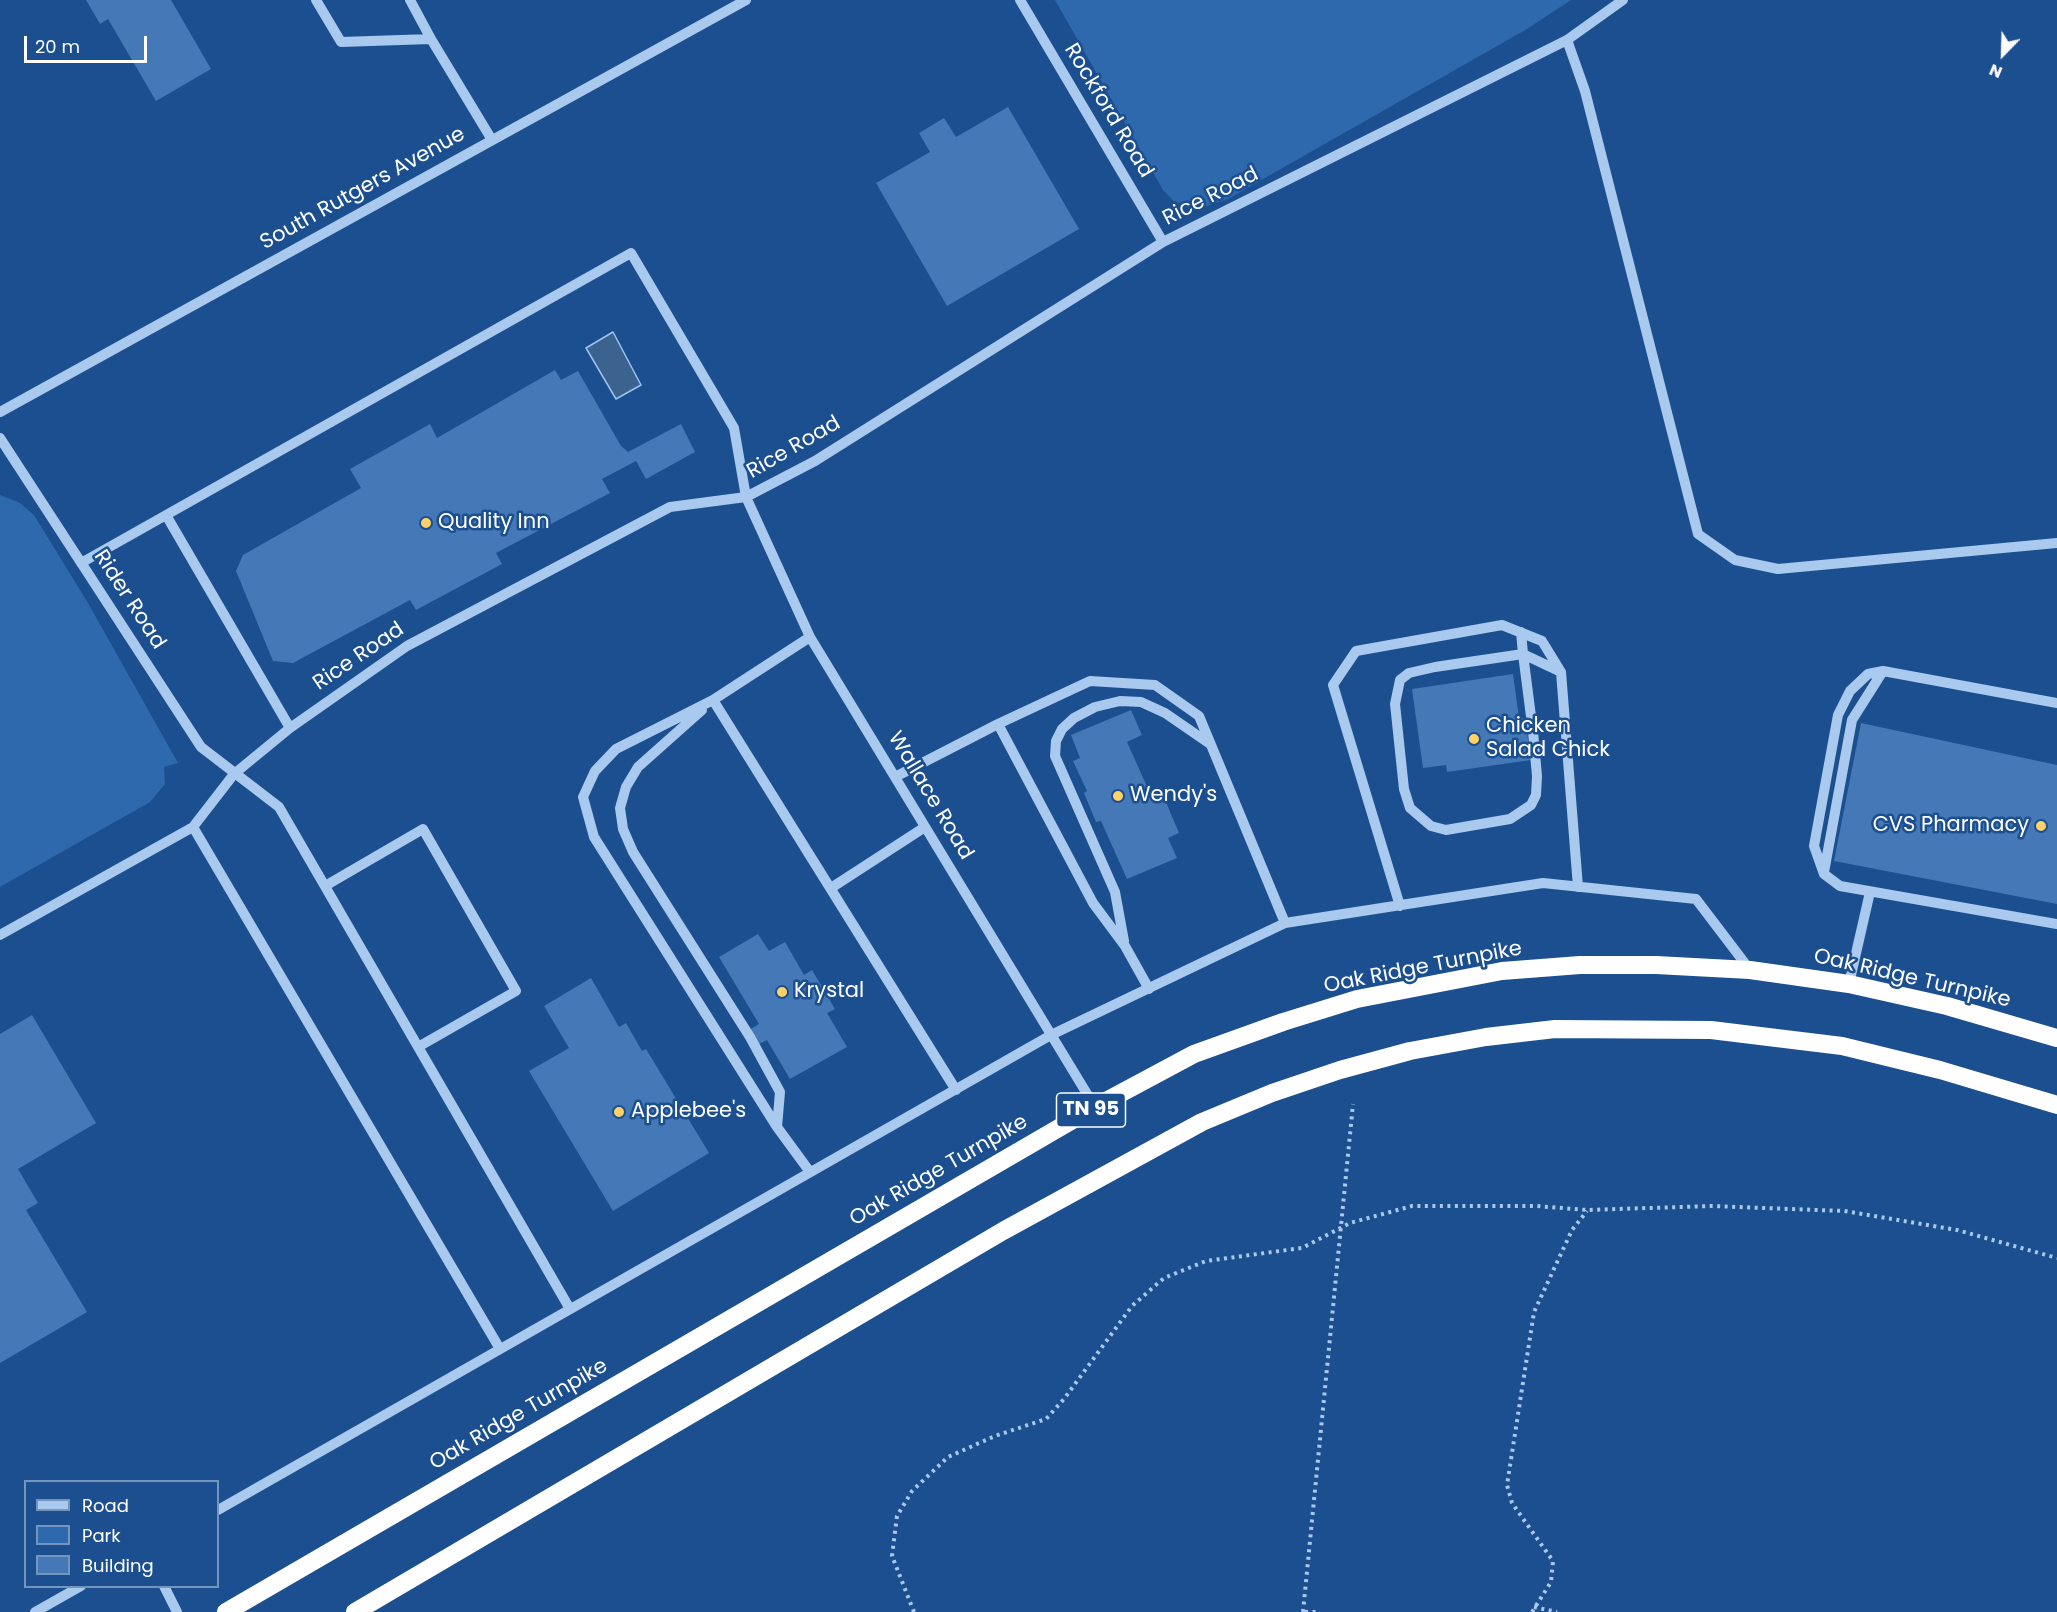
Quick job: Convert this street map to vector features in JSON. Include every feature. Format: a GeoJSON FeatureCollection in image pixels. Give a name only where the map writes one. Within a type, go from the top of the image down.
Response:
{"type":"FeatureCollection","features":[{"type":"Feature","properties":{"kind":"highway","name":"Oak Ridge Turnpike"},"geometry":{"type":"LineString","coordinates":[[226,1612],[1095,1107],[1194,1054],[1357,999],[1502,971],[1580,965],[1750,970],[1849,984],[1947,1006],[2057,1038]]}},
{"type":"Feature","properties":{"kind":"highway"},"geometry":{"type":"LineString","coordinates":[[355,1612],[1003,1231],[1202,1122],[1272,1093],[1340,1070],[1410,1051],[1486,1037],[1555,1029],[1711,1030],[1842,1046],[1940,1070],[2057,1105]]}},
{"type":"Feature","properties":{"kind":"street"},"geometry":{"type":"LineString","coordinates":[[316,0],[341,42],[431,39]]}},
{"type":"Feature","properties":{"kind":"street"},"geometry":{"type":"LineString","coordinates":[[410,0],[492,140]]}},
{"type":"Feature","properties":{"kind":"street","name":"South Rutgers Avenue"},"geometry":{"type":"LineString","coordinates":[[0,412],[746,0]]}},
{"type":"Feature","properties":{"kind":"street","name":"Rockford Road"},"geometry":{"type":"LineString","coordinates":[[1020,0],[1163,242]]}},
{"type":"Feature","properties":{"kind":"street","name":"Rice Road"},"geometry":{"type":"LineString","coordinates":[[0,935],[193,827],[234,774],[290,728],[407,646],[670,507],[746,497],[815,461],[1163,242],[1567,40],[1623,0]]}},
{"type":"Feature","properties":{"kind":"street"},"geometry":{"type":"LineString","coordinates":[[1567,40],[1585,91],[1698,534],[1735,560],[1778,569],[2057,543]]}},
{"type":"Feature","properties":{"kind":"street","name":"Wallace Road"},"geometry":{"type":"LineString","coordinates":[[166,515],[630,253],[734,428],[746,497],[810,637],[1095,1107]]}},
{"type":"Feature","properties":{"kind":"street","name":"Rider Road"},"geometry":{"type":"LineString","coordinates":[[0,438],[201,747],[279,807],[570,1309]]}},
{"type":"Feature","properties":{"kind":"street"},"geometry":{"type":"LineString","coordinates":[[81,563],[166,515],[290,728]]}},
{"type":"Feature","properties":{"kind":"street"},"geometry":{"type":"LineString","coordinates":[[1400,906],[1333,685],[1356,651],[1502,624],[1542,641],[1561,672],[1578,887]]}},
{"type":"Feature","properties":{"kind":"street"},"geometry":{"type":"LineString","coordinates":[[1521,632],[1524,654],[1537,776],[1536,795],[1531,805],[1510,819],[1446,830],[1431,826],[1410,808],[1404,789],[1395,704],[1400,680],[1409,673],[1435,667],[1524,654],[1561,672]]}},
{"type":"Feature","properties":{"kind":"street"},"geometry":{"type":"LineString","coordinates":[[810,637],[713,700],[616,749],[595,771],[583,797],[594,837],[777,1127],[810,1172]]}},
{"type":"Feature","properties":{"kind":"street"},"geometry":{"type":"LineString","coordinates":[[2057,704],[1883,671],[1868,674],[1850,691],[1838,715],[1814,846],[1824,874],[1840,886],[2057,924]]}},
{"type":"Feature","properties":{"kind":"street"},"geometry":{"type":"LineString","coordinates":[[1824,874],[1852,720],[1883,671]]}},
{"type":"Feature","properties":{"kind":"street"},"geometry":{"type":"LineString","coordinates":[[895,777],[998,724],[1090,681],[1155,685],[1199,716],[1286,923]]}},
{"type":"Feature","properties":{"kind":"street"},"geometry":{"type":"LineString","coordinates":[[713,700],[956,1090]]}},
{"type":"Feature","properties":{"kind":"street"},"geometry":{"type":"LineString","coordinates":[[713,700],[638,767],[626,787],[620,808],[623,829],[633,852],[750,1037],[780,1092],[777,1127]]}},
{"type":"Feature","properties":{"kind":"street"},"geometry":{"type":"LineString","coordinates":[[1125,946],[1114,892],[1055,756],[1056,741],[1062,729],[1074,718],[1095,707],[1120,701],[1141,702],[1165,713],[1210,744]]}},
{"type":"Feature","properties":{"kind":"street"},"geometry":{"type":"LineString","coordinates":[[998,724],[1093,903],[1125,946],[1149,989]]}},
{"type":"Feature","properties":{"kind":"street"},"geometry":{"type":"LineString","coordinates":[[193,827],[500,1349]]}},
{"type":"Feature","properties":{"kind":"street"},"geometry":{"type":"LineString","coordinates":[[831,888],[926,827]]}},
{"type":"Feature","properties":{"kind":"street"},"geometry":{"type":"LineString","coordinates":[[325,886],[423,830],[516,991],[418,1047]]}},
{"type":"Feature","properties":{"kind":"street"},"geometry":{"type":"LineString","coordinates":[[219,1509],[1052,1035],[1286,923],[1543,884],[1578,887],[1696,899],[1750,970]]}},
{"type":"Feature","properties":{"kind":"street"},"geometry":{"type":"LineString","coordinates":[[1849,984],[1870,892]]}},
{"type":"Feature","properties":{"kind":"street"},"geometry":{"type":"LineString","coordinates":[[35,1612],[79,1588]]}},
{"type":"Feature","properties":{"kind":"street"},"geometry":{"type":"LineString","coordinates":[[165,1588],[177,1612]]}},
{"type":"Feature","properties":{"kind":"path"},"geometry":{"type":"LineString","coordinates":[[1320,1612],[1304,1612],[1353,1104]]}},
{"type":"Feature","properties":{"kind":"path"},"geometry":{"type":"LineString","coordinates":[[914,1612],[892,1556],[897,1516],[912,1491],[948,1456],[994,1436],[1046,1419],[1064,1399],[1132,1306],[1164,1278],[1206,1261],[1302,1248],[1342,1227],[1412,1206],[1536,1206],[1587,1210],[1711,1206],[1844,1211],[1957,1230],[2057,1258]]}},
{"type":"Feature","properties":{"kind":"path"},"geometry":{"type":"LineString","coordinates":[[1532,1612],[1551,1582],[1553,1561],[1512,1503],[1507,1485],[1534,1312],[1572,1230],[1587,1210]]}},
{"type":"Feature","properties":{"kind":"path"},"geometry":{"type":"LineString","coordinates":[[1534,1607],[1557,1612]]}},
{"type":"Feature","properties":{"kind":"green space"},"geometry":{"type":"Polygon","coordinates":[[[1055,0],[1571,0],[1527,29],[1228,199],[1193,208],[1174,201],[1163,190],[1055,0]]]}},
{"type":"Feature","properties":{"kind":"green space"},"geometry":{"type":"Polygon","coordinates":[[[0,495],[20,503],[34,515],[88,603],[178,763],[164,767],[165,784],[150,802],[0,887],[0,495]]]}},
{"type":"Feature","properties":{"kind":"shaded area"},"geometry":{"type":"Polygon","coordinates":[[[613,332],[641,385],[616,399],[586,348],[613,332]]]}},
{"type":"Feature","properties":{"kind":"building"},"geometry":{"type":"Polygon","coordinates":[[[86,0],[171,0],[211,69],[156,101],[108,19],[100,24],[86,0]]]}},
{"type":"Feature","properties":{"kind":"building"},"geometry":{"type":"Polygon","coordinates":[[[1008,107],[1079,229],[947,306],[876,183],[930,152],[919,133],[944,118],[956,137],[1008,107]]]}},
{"type":"Feature","properties":{"kind":"building","name":"Quality Inn"},"geometry":{"type":"Polygon","coordinates":[[[555,370],[561,380],[578,371],[621,446],[628,452],[681,424],[695,452],[646,479],[636,461],[602,479],[610,493],[496,553],[502,564],[416,610],[410,600],[293,663],[273,661],[236,571],[243,555],[361,488],[350,469],[430,424],[437,438],[555,370]]]}},
{"type":"Feature","properties":{"kind":"building","name":"Chicken Salad Chick"},"geometry":{"type":"Polygon","coordinates":[[[1513,674],[1519,718],[1525,718],[1531,760],[1447,772],[1446,765],[1423,768],[1412,689],[1513,674]]]}},
{"type":"Feature","properties":{"kind":"building","name":"Wendy's"},"geometry":{"type":"Polygon","coordinates":[[[1131,710],[1142,735],[1127,742],[1153,800],[1163,795],[1179,833],[1168,838],[1177,858],[1127,879],[1101,821],[1096,822],[1084,793],[1087,791],[1073,761],[1080,758],[1071,735],[1131,710]]]}},
{"type":"Feature","properties":{"kind":"building"},"geometry":{"type":"Polygon","coordinates":[[[1861,723],[2057,765],[2057,904],[1834,861],[1861,723]]]}},
{"type":"Feature","properties":{"kind":"building","name":"Krystal"},"geometry":{"type":"Polygon","coordinates":[[[758,934],[769,951],[785,942],[804,975],[812,970],[835,1009],[827,1013],[847,1047],[790,1079],[767,1040],[753,1047],[744,1033],[759,1024],[719,957],[758,934]]]}},
{"type":"Feature","properties":{"kind":"building","name":"Applebee's"},"geometry":{"type":"Polygon","coordinates":[[[591,978],[619,1027],[626,1023],[642,1051],[646,1049],[709,1153],[613,1211],[529,1071],[569,1048],[544,1006],[591,978]]]}},
{"type":"Feature","properties":{"kind":"building"},"geometry":{"type":"Polygon","coordinates":[[[32,1015],[96,1123],[18,1169],[38,1203],[26,1210],[87,1312],[0,1363],[0,1034],[32,1015]]]}},
{"type":"Feature","properties":{"kind":"place","name":"Quality Inn"},"geometry":{"type":"Point","coordinates":[426,523]}},
{"type":"Feature","properties":{"kind":"place","name":"Chicken Salad Chick"},"geometry":{"type":"Point","coordinates":[1474,739]}},
{"type":"Feature","properties":{"kind":"place","name":"Wendy's"},"geometry":{"type":"Point","coordinates":[1118,796]}},
{"type":"Feature","properties":{"kind":"place","name":"CVS Pharmacy"},"geometry":{"type":"Point","coordinates":[2041,826]}},
{"type":"Feature","properties":{"kind":"place","name":"Krystal"},"geometry":{"type":"Point","coordinates":[782,992]}},
{"type":"Feature","properties":{"kind":"place","name":"Applebee's"},"geometry":{"type":"Point","coordinates":[619,1112]}}]}
